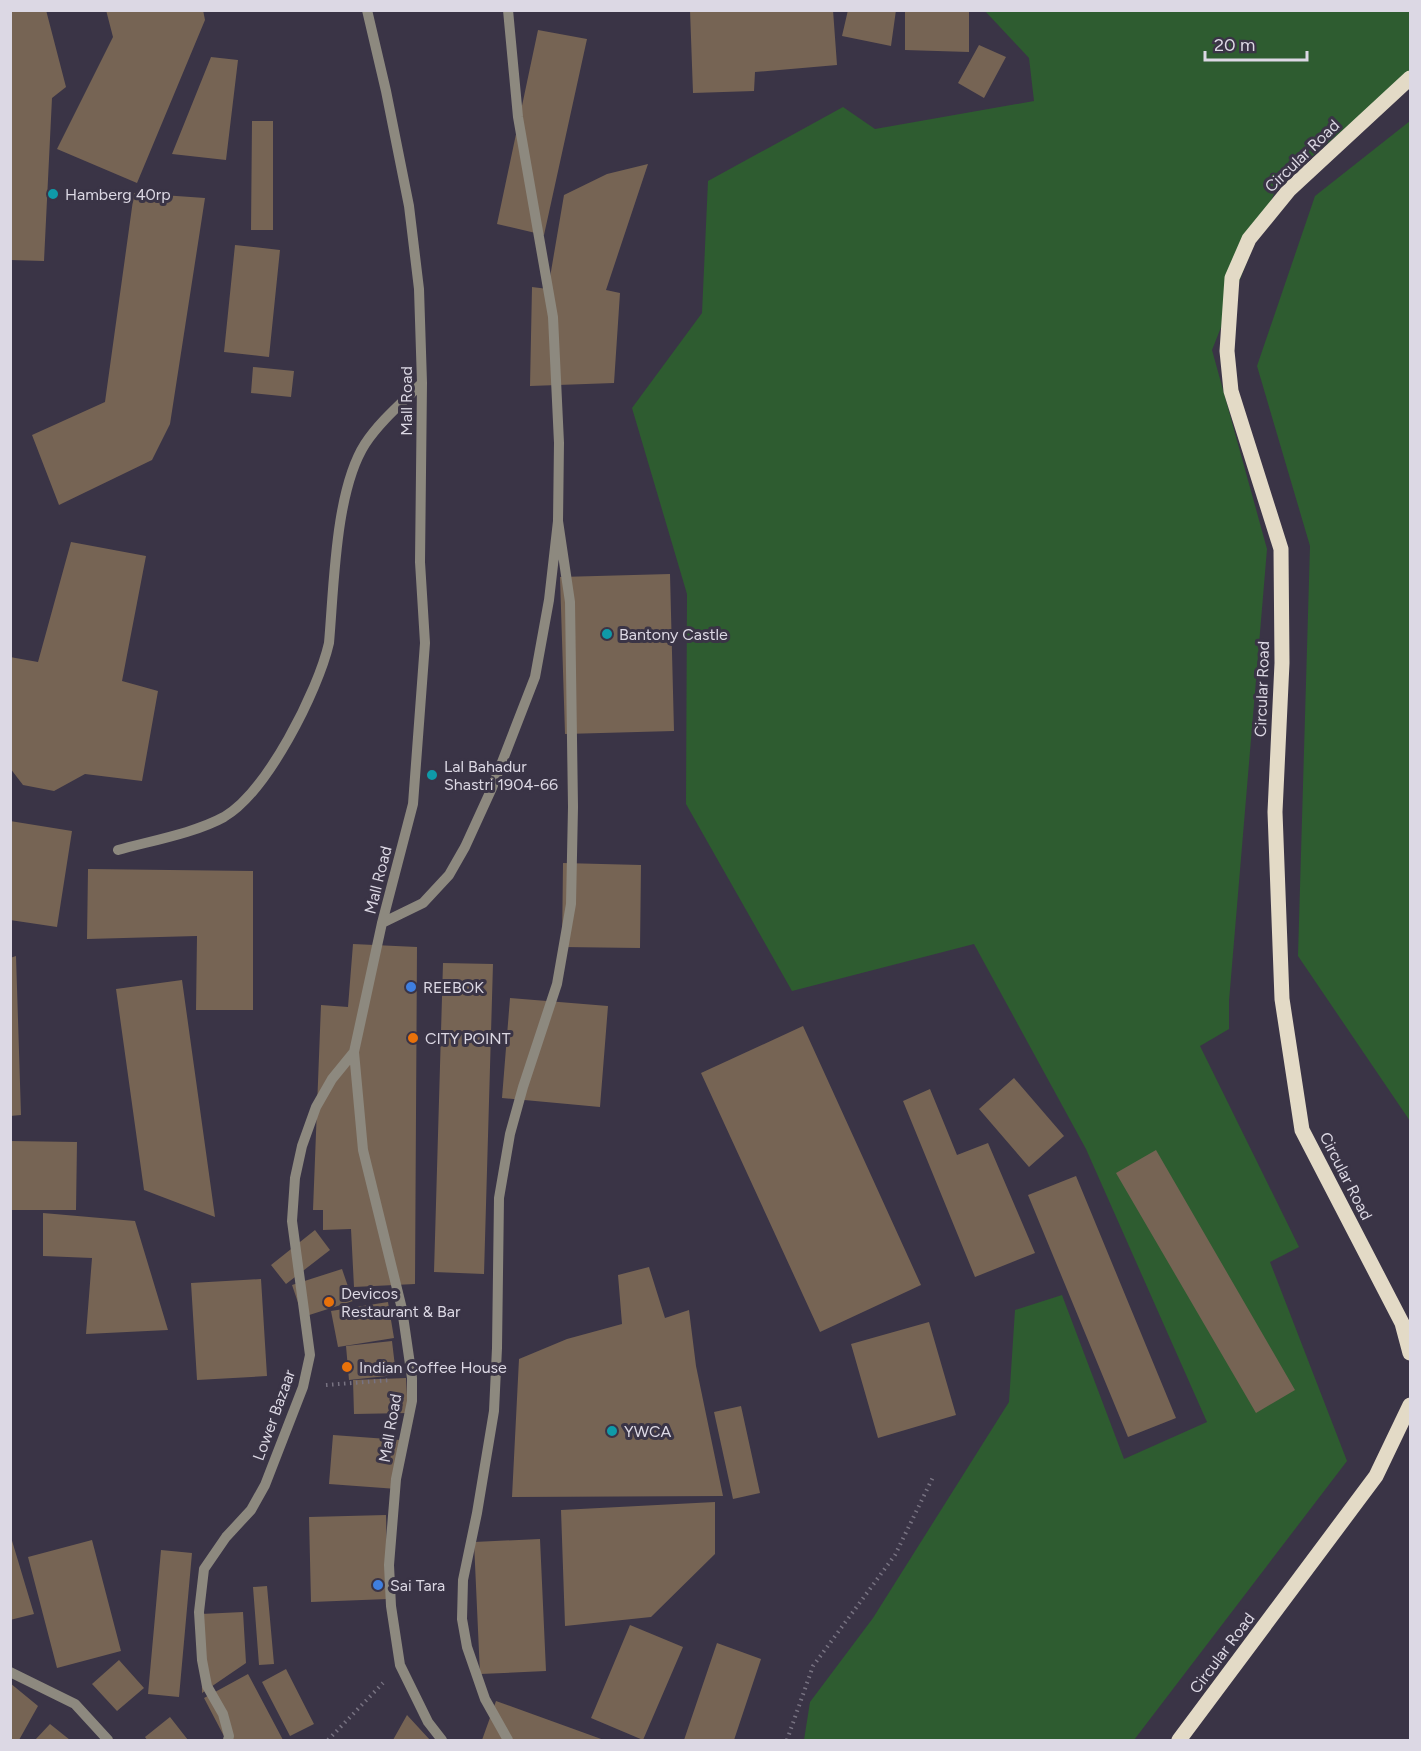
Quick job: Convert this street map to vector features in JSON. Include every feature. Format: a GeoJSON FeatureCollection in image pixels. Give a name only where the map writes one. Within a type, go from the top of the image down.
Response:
{"type":"FeatureCollection","features":[{"type":"Feature","properties":{"kind":"main road","name":"Circular Road"},"geometry":{"type":"LineString","coordinates":[[1410,78],[1289,190],[1249,239],[1232,278],[1227,351],[1231,391],[1281,549],[1282,663],[1275,812],[1282,999],[1302,1130],[1402,1323],[1410,1353]]}},
{"type":"Feature","properties":{"kind":"main road","name":"Circular Road"},"geometry":{"type":"LineString","coordinates":[[1179,1740],[1376,1476],[1410,1405]]}},
{"type":"Feature","properties":{"kind":"street","name":"Mall Road"},"geometry":{"type":"LineString","coordinates":[[367,10],[409,206],[419,289],[422,383],[420,562],[425,644],[412,804],[382,923],[354,1052],[363,1150],[402,1309],[412,1378],[412,1401],[396,1479],[389,1565],[391,1606],[400,1665],[428,1722],[442,1740]]}},
{"type":"Feature","properties":{"kind":"street"},"geometry":{"type":"LineString","coordinates":[[382,923],[423,903],[449,875],[465,847],[492,788],[535,677],[549,600],[558,521],[559,443],[553,317],[518,117],[508,10]]}},
{"type":"Feature","properties":{"kind":"street"},"geometry":{"type":"LineString","coordinates":[[118,850],[193,829],[224,817],[248,798],[270,770],[317,683],[325,662],[342,515],[352,473],[364,445],[380,425],[422,383]]}},
{"type":"Feature","properties":{"kind":"street"},"geometry":{"type":"LineString","coordinates":[[507,1740],[485,1699],[467,1647],[462,1619],[463,1580],[477,1514],[494,1411],[499,1197],[510,1134],[557,984],[571,904],[573,807],[570,602],[558,521]]}},
{"type":"Feature","properties":{"kind":"street","name":"Lower Bazaar"},"geometry":{"type":"LineString","coordinates":[[228,1740],[223,1714],[207,1686],[202,1660],[199,1612],[204,1569],[226,1537],[251,1510],[265,1485],[303,1388],[310,1355],[292,1221],[295,1178],[302,1146],[316,1107],[332,1079],[354,1052]]}},
{"type":"Feature","properties":{"kind":"street"},"geometry":{"type":"LineString","coordinates":[[10,1672],[75,1704],[108,1740]]}},
{"type":"Feature","properties":{"kind":"path"},"geometry":{"type":"LineString","coordinates":[[303,1388],[412,1378]]}},
{"type":"Feature","properties":{"kind":"path"},"geometry":{"type":"LineString","coordinates":[[787,1740],[813,1666],[895,1555],[934,1475]]}},
{"type":"Feature","properties":{"kind":"path"},"geometry":{"type":"LineString","coordinates":[[328,1740],[400,1665]]}},
{"type":"Feature","properties":{"kind":"green space"},"geometry":{"type":"Polygon","coordinates":[[[985,11],[1410,11],[1410,74],[1277,186],[1212,350],[1267,549],[1229,1001],[1229,1029],[1200,1046],[1299,1247],[1270,1262],[1347,1461],[1134,1740],[804,1740],[810,1702],[873,1618],[1009,1402],[1015,1310],[1062,1295],[1124,1459],[1207,1422],[1086,1149],[974,944],[792,991],[686,804],[687,594],[632,408],[702,313],[708,181],[843,107],[875,129],[1034,101],[1029,58],[985,11]]]}},
{"type":"Feature","properties":{"kind":"green space"},"geometry":{"type":"Polygon","coordinates":[[[1410,121],[1410,1121],[1298,956],[1310,546],[1257,366],[1315,196],[1410,121]]]}},
{"type":"Feature","properties":{"kind":"building"},"geometry":{"type":"Polygon","coordinates":[[[10,10],[46,10],[66,87],[52,98],[44,261],[10,260],[10,10]]]}},
{"type":"Feature","properties":{"kind":"building"},"geometry":{"type":"Polygon","coordinates":[[[106,10],[203,10],[205,20],[137,183],[57,149],[113,37],[106,10]]]}},
{"type":"Feature","properties":{"kind":"building"},"geometry":{"type":"Polygon","coordinates":[[[690,10],[833,10],[837,65],[755,72],[754,91],[693,93],[690,10]]]}},
{"type":"Feature","properties":{"kind":"building"},"geometry":{"type":"Polygon","coordinates":[[[848,10],[896,10],[891,46],[842,36],[848,10]]]}},
{"type":"Feature","properties":{"kind":"building"},"geometry":{"type":"Polygon","coordinates":[[[905,10],[969,10],[969,52],[905,50],[905,10]]]}},
{"type":"Feature","properties":{"kind":"building"},"geometry":{"type":"Polygon","coordinates":[[[538,30],[587,39],[544,235],[497,224],[538,30]]]}},
{"type":"Feature","properties":{"kind":"building"},"geometry":{"type":"Polygon","coordinates":[[[979,45],[1006,57],[984,98],[958,83],[979,45]]]}},
{"type":"Feature","properties":{"kind":"building"},"geometry":{"type":"Polygon","coordinates":[[[211,57],[238,60],[226,160],[172,154],[211,57]]]}},
{"type":"Feature","properties":{"kind":"building"},"geometry":{"type":"Polygon","coordinates":[[[252,121],[273,121],[273,230],[251,230],[252,121]]]}},
{"type":"Feature","properties":{"kind":"building"},"geometry":{"type":"Polygon","coordinates":[[[648,164],[606,290],[620,293],[614,383],[530,386],[532,287],[548,289],[564,195],[607,174],[648,164]]]}},
{"type":"Feature","properties":{"kind":"building"},"geometry":{"type":"Polygon","coordinates":[[[134,193],[205,198],[170,424],[152,460],[59,505],[32,435],[105,402],[134,193]]]}},
{"type":"Feature","properties":{"kind":"building"},"geometry":{"type":"Polygon","coordinates":[[[235,245],[280,250],[269,357],[224,352],[235,245]]]}},
{"type":"Feature","properties":{"kind":"building"},"geometry":{"type":"Polygon","coordinates":[[[253,367],[294,371],[291,397],[251,393],[253,367]]]}},
{"type":"Feature","properties":{"kind":"building"},"geometry":{"type":"Polygon","coordinates":[[[71,542],[146,556],[122,681],[158,691],[142,781],[85,774],[54,791],[23,785],[10,768],[10,657],[38,662],[71,542]]]}},
{"type":"Feature","properties":{"kind":"building"},"geometry":{"type":"Polygon","coordinates":[[[670,574],[674,731],[565,734],[560,577],[670,574]]]}},
{"type":"Feature","properties":{"kind":"building"},"geometry":{"type":"Polygon","coordinates":[[[10,821],[72,831],[57,927],[10,920],[10,821]]]}},
{"type":"Feature","properties":{"kind":"building"},"geometry":{"type":"Polygon","coordinates":[[[563,863],[641,865],[640,948],[562,947],[563,863]]]}},
{"type":"Feature","properties":{"kind":"building"},"geometry":{"type":"Polygon","coordinates":[[[88,869],[253,871],[253,1010],[196,1010],[197,936],[87,939],[88,869]]]}},
{"type":"Feature","properties":{"kind":"building"},"geometry":{"type":"Polygon","coordinates":[[[353,944],[417,947],[415,1284],[354,1287],[351,1229],[323,1230],[323,1210],[313,1210],[321,1005],[348,1007],[353,944]]]}},
{"type":"Feature","properties":{"kind":"building"},"geometry":{"type":"Polygon","coordinates":[[[16,956],[21,1115],[10,1116],[10,958],[16,956]]]}},
{"type":"Feature","properties":{"kind":"building"},"geometry":{"type":"Polygon","coordinates":[[[443,963],[493,964],[484,1274],[434,1272],[443,963]]]}},
{"type":"Feature","properties":{"kind":"building"},"geometry":{"type":"Polygon","coordinates":[[[182,980],[215,1217],[144,1190],[116,989],[182,980]]]}},
{"type":"Feature","properties":{"kind":"building"},"geometry":{"type":"Polygon","coordinates":[[[510,998],[608,1006],[600,1107],[502,1098],[510,998]]]}},
{"type":"Feature","properties":{"kind":"building"},"geometry":{"type":"Polygon","coordinates":[[[803,1026],[921,1285],[820,1332],[701,1073],[803,1026]]]}},
{"type":"Feature","properties":{"kind":"building"},"geometry":{"type":"Polygon","coordinates":[[[1014,1078],[1064,1136],[1029,1167],[979,1109],[1014,1078]]]}},
{"type":"Feature","properties":{"kind":"building"},"geometry":{"type":"Polygon","coordinates":[[[930,1089],[957,1155],[988,1143],[1035,1253],[975,1277],[903,1101],[930,1089]]]}},
{"type":"Feature","properties":{"kind":"building"},"geometry":{"type":"Polygon","coordinates":[[[10,1141],[77,1142],[76,1210],[10,1210],[10,1141]]]}},
{"type":"Feature","properties":{"kind":"building"},"geometry":{"type":"Polygon","coordinates":[[[1156,1150],[1295,1390],[1256,1413],[1116,1173],[1156,1150]]]}},
{"type":"Feature","properties":{"kind":"building"},"geometry":{"type":"Polygon","coordinates":[[[1076,1176],[1176,1418],[1128,1437],[1028,1195],[1076,1176]]]}},
{"type":"Feature","properties":{"kind":"building"},"geometry":{"type":"Polygon","coordinates":[[[43,1213],[135,1221],[168,1330],[86,1334],[92,1258],[43,1256],[43,1213]]]}},
{"type":"Feature","properties":{"kind":"building"},"geometry":{"type":"Polygon","coordinates":[[[315,1230],[330,1250],[286,1284],[271,1265],[315,1230]]]}},
{"type":"Feature","properties":{"kind":"building","name":"YWCA"},"geometry":{"type":"Polygon","coordinates":[[[649,1267],[665,1318],[689,1310],[696,1366],[723,1496],[512,1497],[519,1359],[567,1339],[622,1324],[618,1275],[649,1267]]]}},
{"type":"Feature","properties":{"kind":"building"},"geometry":{"type":"Polygon","coordinates":[[[342,1269],[353,1301],[303,1317],[292,1285],[342,1269]]]}},
{"type":"Feature","properties":{"kind":"building"},"geometry":{"type":"Polygon","coordinates":[[[261,1279],[267,1376],[197,1380],[191,1283],[261,1279]]]}},
{"type":"Feature","properties":{"kind":"building"},"geometry":{"type":"Polygon","coordinates":[[[388,1302],[394,1338],[338,1347],[331,1311],[388,1302]]]}},
{"type":"Feature","properties":{"kind":"building"},"geometry":{"type":"Polygon","coordinates":[[[929,1322],[956,1415],[878,1438],[851,1344],[929,1322]]]}},
{"type":"Feature","properties":{"kind":"building"},"geometry":{"type":"Polygon","coordinates":[[[392,1341],[396,1375],[349,1380],[346,1346],[392,1341]]]}},
{"type":"Feature","properties":{"kind":"building"},"geometry":{"type":"Polygon","coordinates":[[[406,1378],[408,1413],[354,1414],[353,1380],[406,1378]]]}},
{"type":"Feature","properties":{"kind":"building"},"geometry":{"type":"Polygon","coordinates":[[[741,1406],[760,1493],[733,1499],[714,1412],[741,1406]]]}},
{"type":"Feature","properties":{"kind":"building"},"geometry":{"type":"Polygon","coordinates":[[[333,1435],[401,1440],[397,1489],[329,1484],[333,1435]]]}},
{"type":"Feature","properties":{"kind":"building"},"geometry":{"type":"Polygon","coordinates":[[[715,1502],[715,1554],[651,1617],[565,1626],[561,1510],[715,1502]]]}},
{"type":"Feature","properties":{"kind":"building"},"geometry":{"type":"Polygon","coordinates":[[[386,1515],[388,1599],[311,1602],[309,1517],[386,1515]]]}},
{"type":"Feature","properties":{"kind":"building"},"geometry":{"type":"Polygon","coordinates":[[[10,1534],[34,1614],[10,1620],[10,1534]]]}},
{"type":"Feature","properties":{"kind":"building"},"geometry":{"type":"Polygon","coordinates":[[[540,1539],[546,1671],[480,1674],[474,1542],[540,1539]]]}},
{"type":"Feature","properties":{"kind":"building"},"geometry":{"type":"Polygon","coordinates":[[[92,1540],[121,1651],[57,1668],[28,1557],[92,1540]]]}},
{"type":"Feature","properties":{"kind":"building"},"geometry":{"type":"Polygon","coordinates":[[[161,1550],[192,1553],[179,1697],[148,1694],[161,1550]]]}},
{"type":"Feature","properties":{"kind":"building"},"geometry":{"type":"Polygon","coordinates":[[[267,1586],[274,1664],[259,1665],[253,1587],[267,1586]]]}},
{"type":"Feature","properties":{"kind":"building"},"geometry":{"type":"Polygon","coordinates":[[[243,1612],[246,1663],[202,1693],[201,1614],[243,1612]]]}},
{"type":"Feature","properties":{"kind":"building"},"geometry":{"type":"Polygon","coordinates":[[[630,1625],[683,1647],[643,1740],[591,1718],[630,1625]]]}},
{"type":"Feature","properties":{"kind":"building"},"geometry":{"type":"Polygon","coordinates":[[[717,1643],[761,1659],[734,1740],[684,1740],[717,1643]]]}},
{"type":"Feature","properties":{"kind":"building"},"geometry":{"type":"Polygon","coordinates":[[[119,1660],[144,1688],[117,1711],[92,1684],[119,1660]]]}},
{"type":"Feature","properties":{"kind":"building"},"geometry":{"type":"Polygon","coordinates":[[[286,1669],[314,1724],[290,1736],[262,1682],[286,1669]]]}},
{"type":"Feature","properties":{"kind":"building"},"geometry":{"type":"Polygon","coordinates":[[[248,1674],[283,1740],[226,1740],[204,1698],[248,1674]]]}},
{"type":"Feature","properties":{"kind":"building"},"geometry":{"type":"Polygon","coordinates":[[[10,1683],[38,1706],[19,1740],[10,1740],[10,1683]]]}},
{"type":"Feature","properties":{"kind":"building"},"geometry":{"type":"Polygon","coordinates":[[[496,1701],[604,1740],[482,1740],[496,1701]]]}},
{"type":"Feature","properties":{"kind":"building"},"geometry":{"type":"Polygon","coordinates":[[[407,1715],[430,1740],[393,1740],[407,1715]]]}},
{"type":"Feature","properties":{"kind":"building"},"geometry":{"type":"Polygon","coordinates":[[[170,1717],[188,1740],[147,1740],[145,1737],[170,1717]]]}},
{"type":"Feature","properties":{"kind":"building"},"geometry":{"type":"Polygon","coordinates":[[[50,1724],[70,1740],[35,1740],[50,1724]]]}},
{"type":"Feature","properties":{"kind":"place","name":"Hamberg 40rp"},"geometry":{"type":"Point","coordinates":[53,194]}},
{"type":"Feature","properties":{"kind":"place","name":"Bantony Castle"},"geometry":{"type":"Point","coordinates":[607,634]}},
{"type":"Feature","properties":{"kind":"place","name":"Lal Bahadur Shastri 1904-66"},"geometry":{"type":"Point","coordinates":[432,775]}},
{"type":"Feature","properties":{"kind":"place","name":"REEBOK"},"geometry":{"type":"Point","coordinates":[411,987]}},
{"type":"Feature","properties":{"kind":"place","name":"CITY POINT"},"geometry":{"type":"Point","coordinates":[413,1038]}},
{"type":"Feature","properties":{"kind":"place","name":"Devicos Restaurant & Bar"},"geometry":{"type":"Point","coordinates":[329,1302]}},
{"type":"Feature","properties":{"kind":"place","name":"Indian Coffee House"},"geometry":{"type":"Point","coordinates":[347,1367]}},
{"type":"Feature","properties":{"kind":"place","name":"YWCA"},"geometry":{"type":"Point","coordinates":[612,1431]}},
{"type":"Feature","properties":{"kind":"place","name":"Sai Tara"},"geometry":{"type":"Point","coordinates":[378,1585]}}]}
